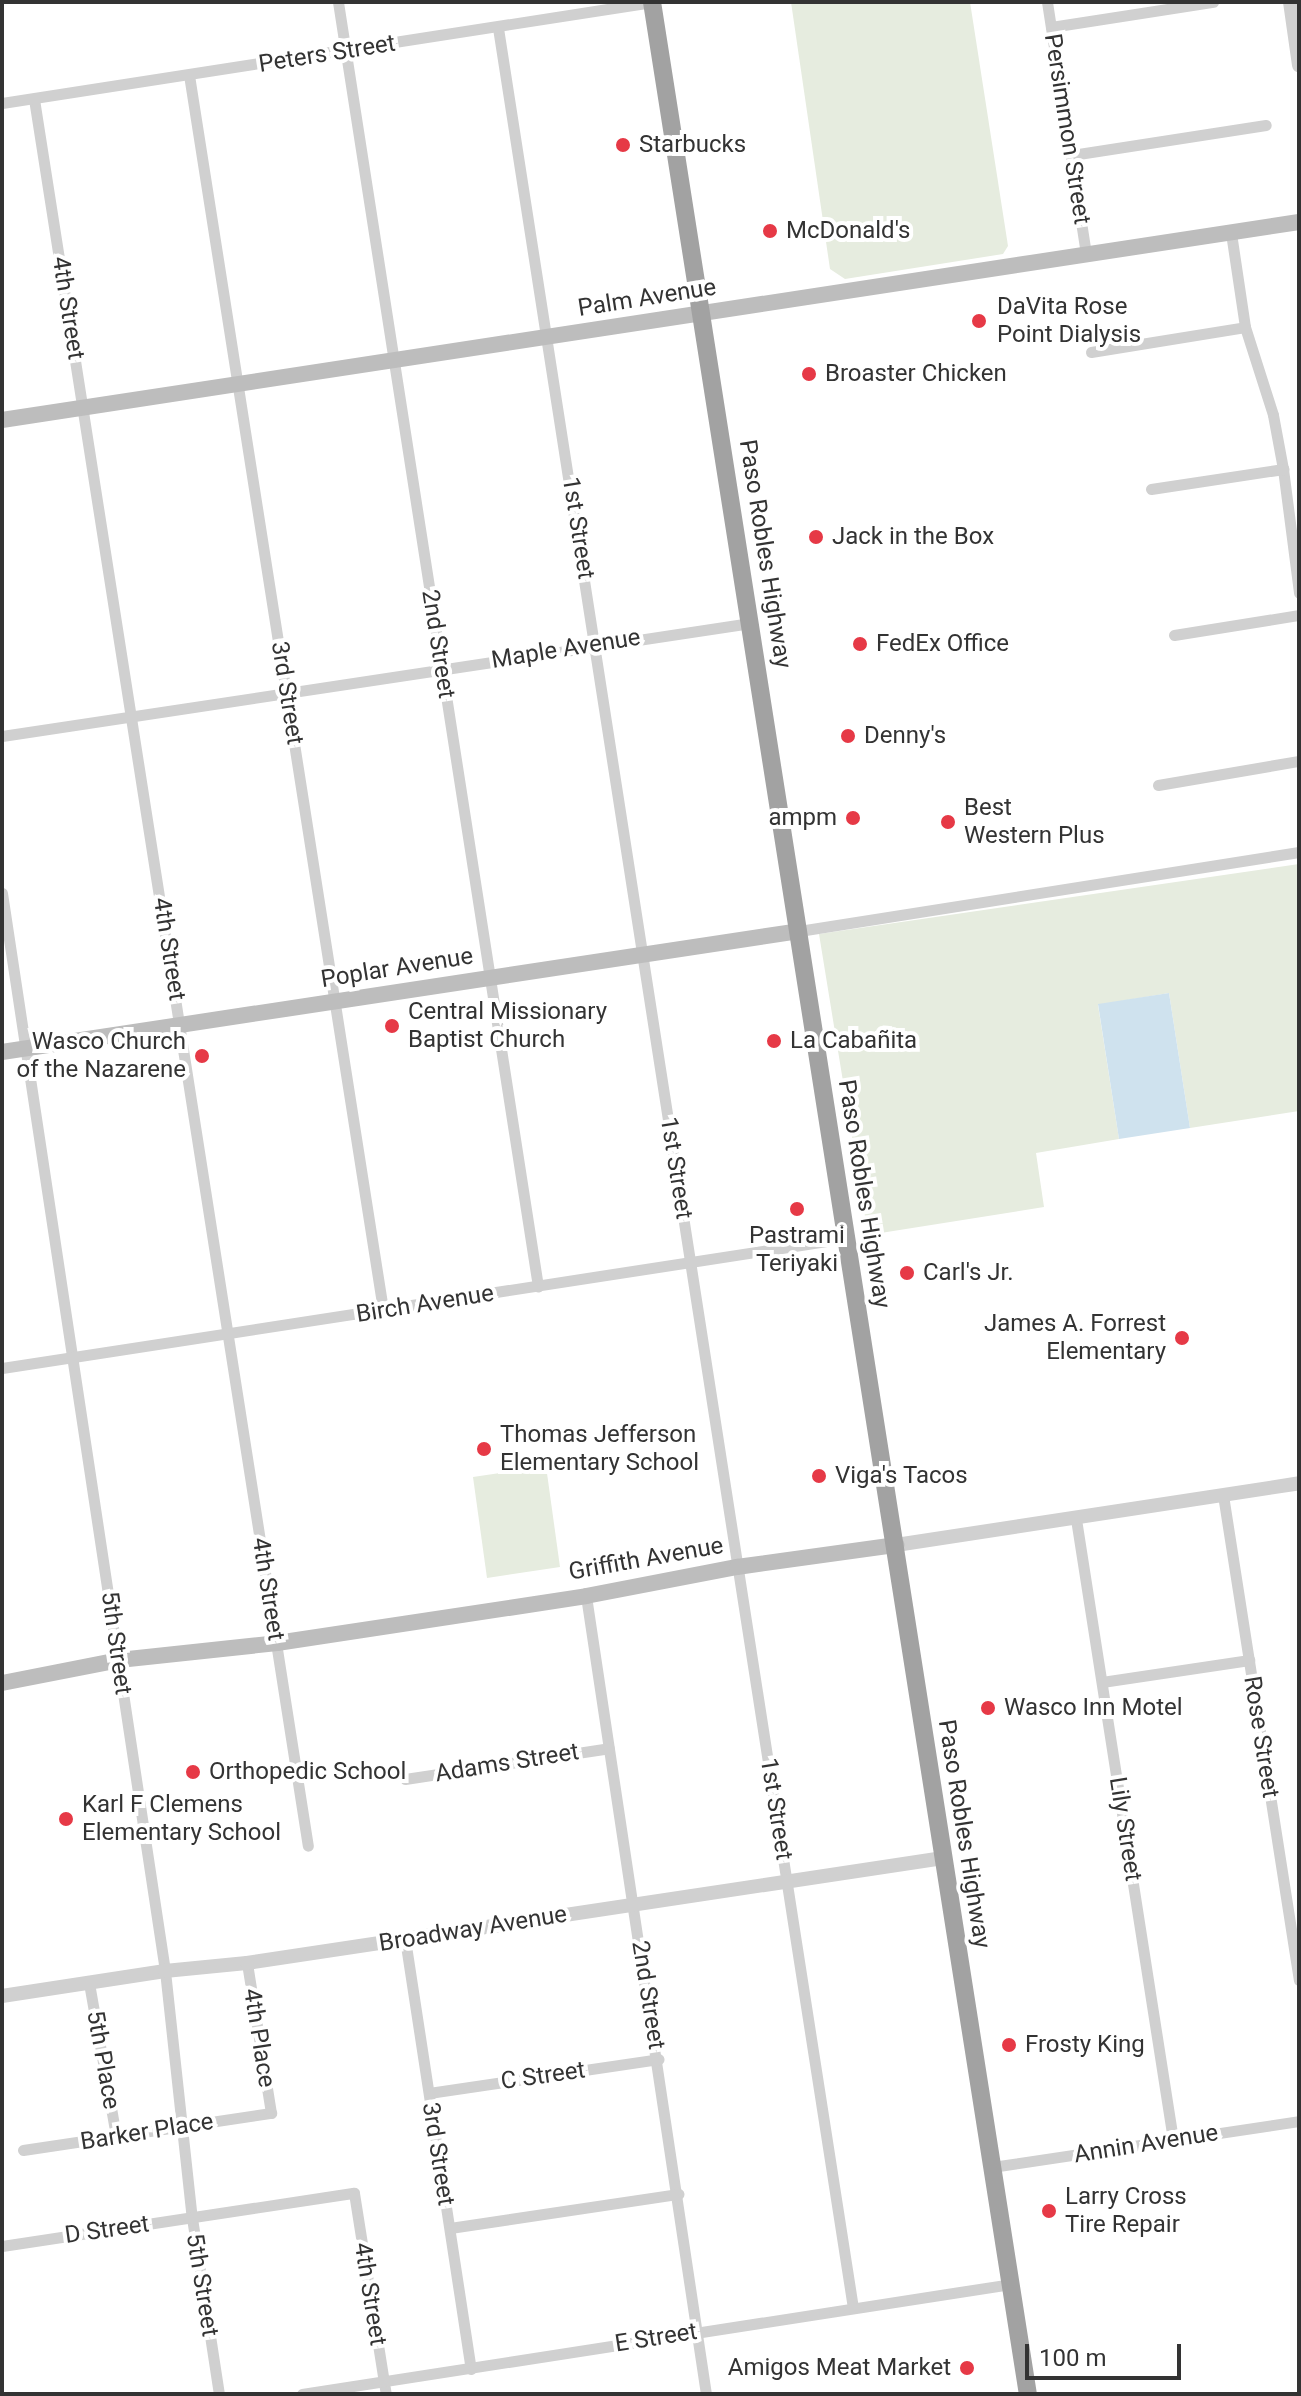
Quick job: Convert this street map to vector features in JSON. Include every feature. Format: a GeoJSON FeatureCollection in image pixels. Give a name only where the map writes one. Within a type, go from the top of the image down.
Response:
{"type":"FeatureCollection","features":[{"type":"Feature","properties":{"kind":"highway","name":"Paso Robles Highway"},"geometry":{"type":"LineString","coordinates":[[652,2],[1028,2394]]}},
{"type":"Feature","properties":{"kind":"main road","name":"Palm Avenue"},"geometry":{"type":"LineString","coordinates":[[2,420],[1299,222]]}},
{"type":"Feature","properties":{"kind":"main road","name":"Poplar Avenue"},"geometry":{"type":"LineString","coordinates":[[2,1052],[799,931]]}},
{"type":"Feature","properties":{"kind":"main road","name":"Griffith Avenue"},"geometry":{"type":"LineString","coordinates":[[2,1683],[119,1660],[277,1643],[586,1596],[737,1567],[896,1545]]}},
{"type":"Feature","properties":{"kind":"street","name":"2nd Street"},"geometry":{"type":"LineString","coordinates":[[338,2],[538,1287]]}},
{"type":"Feature","properties":{"kind":"street","name":"Peters Street"},"geometry":{"type":"LineString","coordinates":[[2,103],[652,2]]}},
{"type":"Feature","properties":{"kind":"street","name":"Persimmon Street"},"geometry":{"type":"LineString","coordinates":[[1047,2],[1086,255]]}},
{"type":"Feature","properties":{"kind":"street"},"geometry":{"type":"LineString","coordinates":[[1051,27],[1213,2]]}},
{"type":"Feature","properties":{"kind":"street"},"geometry":{"type":"LineString","coordinates":[[1290,2],[1299,65]]}},
{"type":"Feature","properties":{"kind":"street","name":"1st Street"},"geometry":{"type":"LineString","coordinates":[[498,28],[853,2308]]}},
{"type":"Feature","properties":{"kind":"street","name":"3rd Street"},"geometry":{"type":"LineString","coordinates":[[189,75],[383,1310]]}},
{"type":"Feature","properties":{"kind":"street","name":"4th Street"},"geometry":{"type":"LineString","coordinates":[[34,99],[308,1846]]}},
{"type":"Feature","properties":{"kind":"street"},"geometry":{"type":"LineString","coordinates":[[1072,155],[1266,125]]}},
{"type":"Feature","properties":{"kind":"street"},"geometry":{"type":"LineString","coordinates":[[1231,233],[1245,327],[1269,401],[1283,469],[1299,593]]}},
{"type":"Feature","properties":{"kind":"street"},"geometry":{"type":"LineString","coordinates":[[1091,352],[1245,327]]}},
{"type":"Feature","properties":{"kind":"street"},"geometry":{"type":"LineString","coordinates":[[1151,489],[1283,469]]}},
{"type":"Feature","properties":{"kind":"street"},"geometry":{"type":"LineString","coordinates":[[1174,635],[1299,615]]}},
{"type":"Feature","properties":{"kind":"street","name":"Maple Avenue"},"geometry":{"type":"LineString","coordinates":[[2,736],[751,623]]}},
{"type":"Feature","properties":{"kind":"street"},"geometry":{"type":"LineString","coordinates":[[1158,785],[1299,761]]}},
{"type":"Feature","properties":{"kind":"street"},"geometry":{"type":"LineString","coordinates":[[799,931],[1299,852]]}},
{"type":"Feature","properties":{"kind":"street","name":"5th Street"},"geometry":{"type":"LineString","coordinates":[[2,893],[165,1971],[192,2218],[219,2394]]}},
{"type":"Feature","properties":{"kind":"street","name":"Birch Avenue"},"geometry":{"type":"LineString","coordinates":[[2,1368],[847,1238]]}},
{"type":"Feature","properties":{"kind":"street","name":"Griffith Avenue"},"geometry":{"type":"LineString","coordinates":[[896,1545],[1299,1483]]}},
{"type":"Feature","properties":{"kind":"street","name":"Rose Street"},"geometry":{"type":"LineString","coordinates":[[1223,1495],[1299,1979]]}},
{"type":"Feature","properties":{"kind":"street","name":"Lily Street"},"geometry":{"type":"LineString","coordinates":[[1076,1519],[1173,2140]]}},
{"type":"Feature","properties":{"kind":"street","name":"2nd Street"},"geometry":{"type":"LineString","coordinates":[[586,1596],[706,2394]]}},
{"type":"Feature","properties":{"kind":"street"},"geometry":{"type":"LineString","coordinates":[[1102,1682],[1249,1660]]}},
{"type":"Feature","properties":{"kind":"street","name":"Adams Street"},"geometry":{"type":"LineString","coordinates":[[405,1779],[609,1748]]}},
{"type":"Feature","properties":{"kind":"street","name":"Broadway Avenue"},"geometry":{"type":"LineString","coordinates":[[2,1996],[165,1971],[247,1963],[943,1858]]}},
{"type":"Feature","properties":{"kind":"street","name":"3rd Street"},"geometry":{"type":"LineString","coordinates":[[405,1939],[471,2369]]}},
{"type":"Feature","properties":{"kind":"street","name":"4th Place"},"geometry":{"type":"LineString","coordinates":[[247,1963],[271,2113]]}},
{"type":"Feature","properties":{"kind":"street","name":"5th Place"},"geometry":{"type":"LineString","coordinates":[[89,1983],[116,2136]]}},
{"type":"Feature","properties":{"kind":"street","name":"C Street"},"geometry":{"type":"LineString","coordinates":[[429,2093],[658,2059]]}},
{"type":"Feature","properties":{"kind":"street","name":"Barker Place"},"geometry":{"type":"LineString","coordinates":[[23,2150],[271,2113]]}},
{"type":"Feature","properties":{"kind":"street","name":"Annin Avenue"},"geometry":{"type":"LineString","coordinates":[[992,2167],[1299,2121]]}},
{"type":"Feature","properties":{"kind":"street","name":"4th Street"},"geometry":{"type":"LineString","coordinates":[[354,2193],[385,2388]]}},
{"type":"Feature","properties":{"kind":"street","name":"D Street"},"geometry":{"type":"LineString","coordinates":[[2,2246],[354,2193]]}},
{"type":"Feature","properties":{"kind":"street"},"geometry":{"type":"LineString","coordinates":[[450,2228],[678,2194]]}},
{"type":"Feature","properties":{"kind":"street","name":"E Street"},"geometry":{"type":"LineString","coordinates":[[302,2394],[385,2388],[471,2369],[1011,2284]]}},
{"type":"Feature","properties":{"kind":"shaded area"},"geometry":{"type":"Polygon","coordinates":[[[791,2],[970,2],[1008,246],[1003,254],[845,279],[830,269],[791,2]]]}},
{"type":"Feature","properties":{"kind":"shaded area"},"geometry":{"type":"Polygon","coordinates":[[[1299,864],[1299,1111],[1190,1128],[1169,993],[1098,1005],[1119,1139],[1036,1153],[1044,1207],[868,1235],[819,934],[1299,864]]]}},
{"type":"Feature","properties":{"kind":"shaded area"},"geometry":{"type":"Polygon","coordinates":[[[546,1466],[560,1567],[487,1578],[473,1477],[546,1466]]]}},
{"type":"Feature","properties":{"kind":"water"},"geometry":{"type":"Polygon","coordinates":[[[1169,993],[1190,1128],[1119,1139],[1098,1004],[1169,993]]]}},
{"type":"Feature","properties":{"kind":"place","name":"Starbucks"},"geometry":{"type":"Point","coordinates":[623,145]}},
{"type":"Feature","properties":{"kind":"place","name":"McDonald's"},"geometry":{"type":"Point","coordinates":[770,231]}},
{"type":"Feature","properties":{"kind":"place","name":"DaVita Rose Point Dialysis"},"geometry":{"type":"Point","coordinates":[979,321]}},
{"type":"Feature","properties":{"kind":"place","name":"Broaster Chicken"},"geometry":{"type":"Point","coordinates":[809,374]}},
{"type":"Feature","properties":{"kind":"place","name":"Jack in the Box"},"geometry":{"type":"Point","coordinates":[816,537]}},
{"type":"Feature","properties":{"kind":"place","name":"FedEx Office"},"geometry":{"type":"Point","coordinates":[860,644]}},
{"type":"Feature","properties":{"kind":"place","name":"Denny's"},"geometry":{"type":"Point","coordinates":[848,736]}},
{"type":"Feature","properties":{"kind":"place","name":"ampm"},"geometry":{"type":"Point","coordinates":[853,818]}},
{"type":"Feature","properties":{"kind":"place","name":"Best Western Plus"},"geometry":{"type":"Point","coordinates":[948,822]}},
{"type":"Feature","properties":{"kind":"place","name":"Central Missionary Baptist Church"},"geometry":{"type":"Point","coordinates":[392,1026]}},
{"type":"Feature","properties":{"kind":"place","name":"La Cabañita"},"geometry":{"type":"Point","coordinates":[774,1041]}},
{"type":"Feature","properties":{"kind":"place","name":"Wasco Church of the Nazarene"},"geometry":{"type":"Point","coordinates":[202,1056]}},
{"type":"Feature","properties":{"kind":"place","name":"Pastrami Teriyaki"},"geometry":{"type":"Point","coordinates":[797,1209]}},
{"type":"Feature","properties":{"kind":"place","name":"Carl's Jr."},"geometry":{"type":"Point","coordinates":[907,1273]}},
{"type":"Feature","properties":{"kind":"place","name":"James A. Forrest Elementary"},"geometry":{"type":"Point","coordinates":[1182,1338]}},
{"type":"Feature","properties":{"kind":"place","name":"Thomas Jefferson Elementary School"},"geometry":{"type":"Point","coordinates":[484,1449]}},
{"type":"Feature","properties":{"kind":"place","name":"Viga's Tacos"},"geometry":{"type":"Point","coordinates":[819,1476]}},
{"type":"Feature","properties":{"kind":"place","name":"Wasco Inn Motel"},"geometry":{"type":"Point","coordinates":[988,1708]}},
{"type":"Feature","properties":{"kind":"place","name":"Orthopedic School"},"geometry":{"type":"Point","coordinates":[193,1772]}},
{"type":"Feature","properties":{"kind":"place","name":"Karl F Clemens Elementary School"},"geometry":{"type":"Point","coordinates":[66,1819]}},
{"type":"Feature","properties":{"kind":"place","name":"Frosty King"},"geometry":{"type":"Point","coordinates":[1009,2045]}},
{"type":"Feature","properties":{"kind":"place","name":"Larry Cross Tire Repair"},"geometry":{"type":"Point","coordinates":[1049,2211]}},
{"type":"Feature","properties":{"kind":"place","name":"Amigos Meat Market"},"geometry":{"type":"Point","coordinates":[967,2368]}}]}
